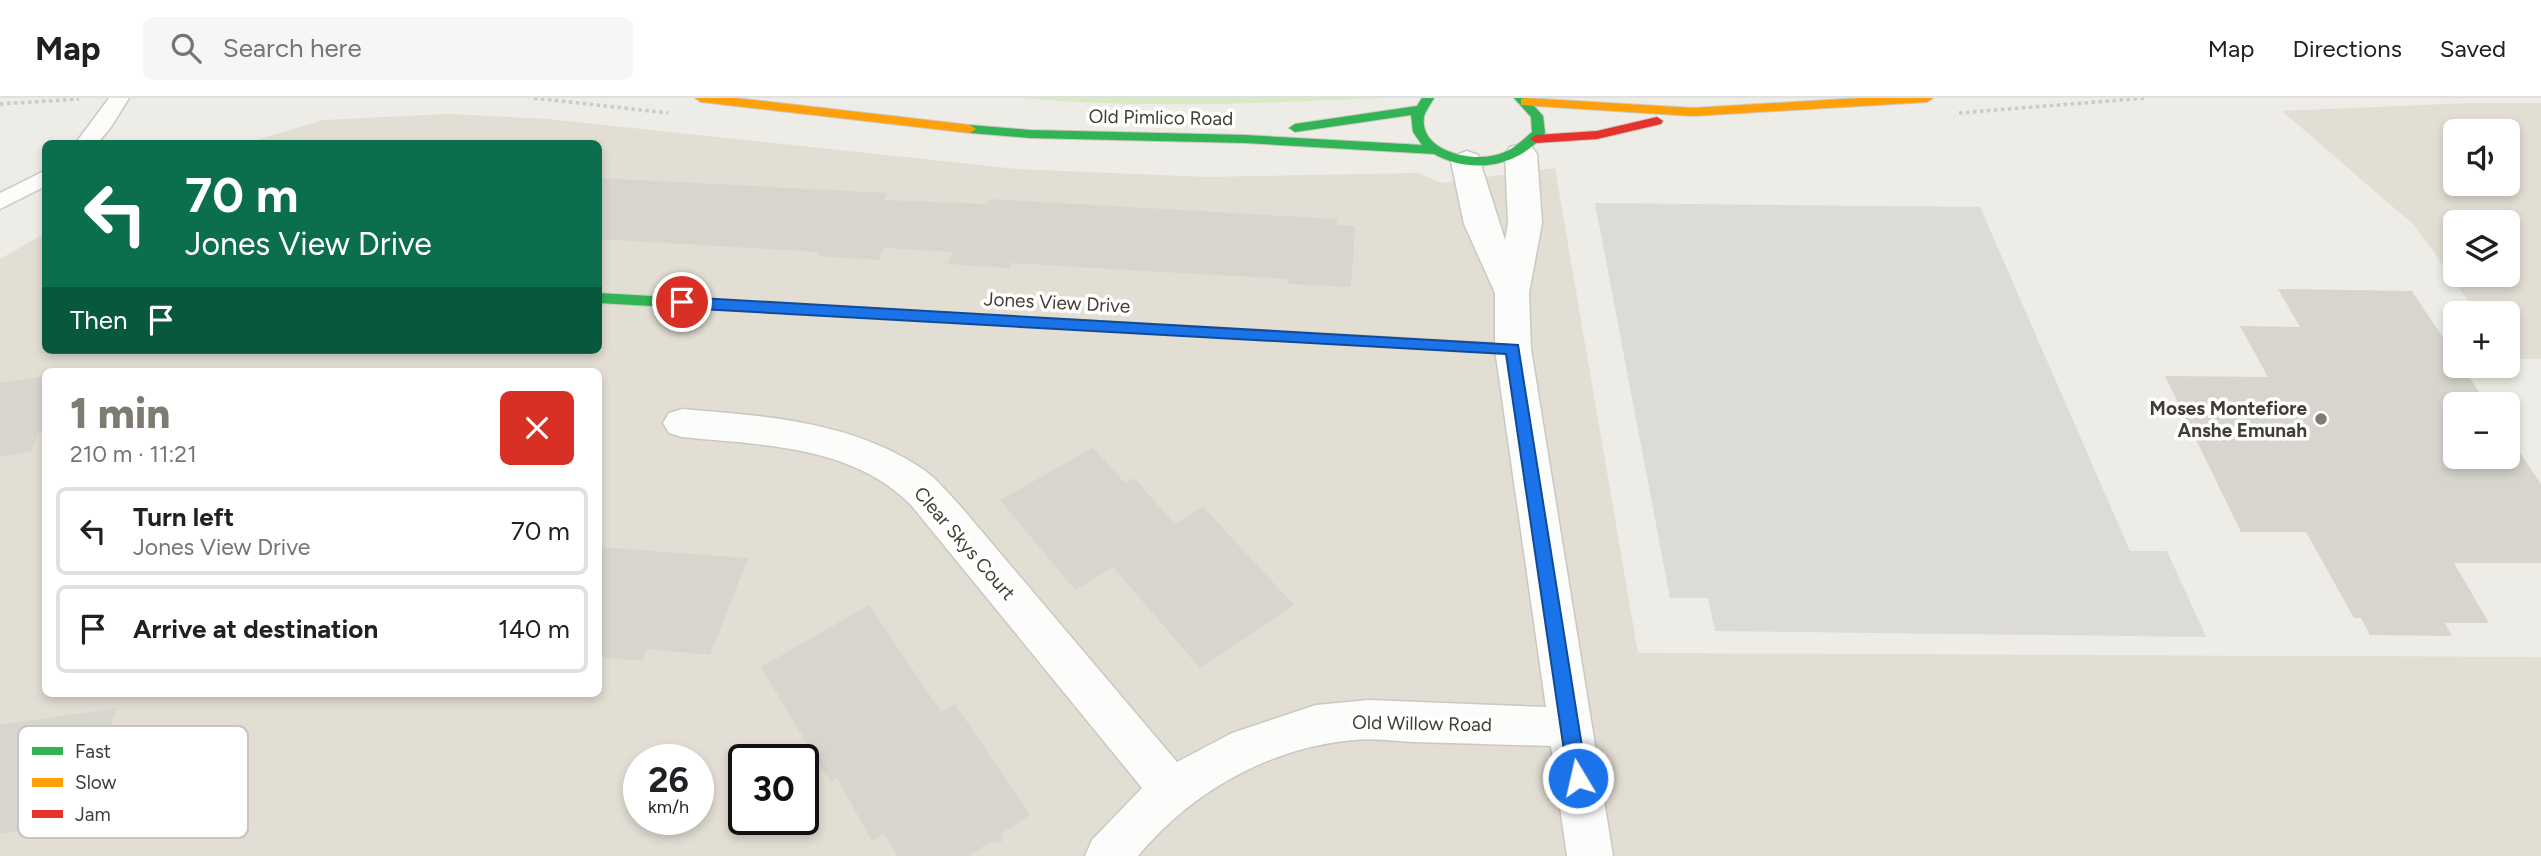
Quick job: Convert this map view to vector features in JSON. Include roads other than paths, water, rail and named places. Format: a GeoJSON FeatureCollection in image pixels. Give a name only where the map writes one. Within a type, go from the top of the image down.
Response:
{"type":"FeatureCollection","features":[{"type":"Feature","properties":{"kind":"street","name":"Old Pimlico Road"},"geometry":{"type":"LineString","coordinates":[[701,98],[1030,135],[1245,139],[1435,150],[1467,162]]}},
{"type":"Feature","properties":{"kind":"street"},"geometry":{"type":"LineString","coordinates":[[1522,100],[1693,112],[1927,98]]}},
{"type":"Feature","properties":{"kind":"street"},"geometry":{"type":"LineString","coordinates":[[1522,100],[1538,120],[1529,147],[1525,223],[1512,293],[1513,349],[1590,856]]}},
{"type":"Feature","properties":{"kind":"street","name":"Old Pimlico Road"},"geometry":{"type":"LineString","coordinates":[[1245,139],[1423,104]]}},
{"type":"Feature","properties":{"kind":"street"},"geometry":{"type":"LineString","coordinates":[[1423,104],[1417,126],[1435,150]]}},
{"type":"Feature","properties":{"kind":"street"},"geometry":{"type":"LineString","coordinates":[[1512,293],[1480,224],[1467,162],[1496,162],[1529,147],[1597,135],[1693,112]]}},
{"type":"Feature","properties":{"kind":"street","name":"Jones View Drive"},"geometry":{"type":"LineString","coordinates":[[602,298],[1513,349]]}},
{"type":"Feature","properties":{"kind":"street","name":"Clear Skys Court"},"geometry":{"type":"LineString","coordinates":[[682,423],[807,435],[868,455],[911,482],[948,519],[1172,790]]}},
{"type":"Feature","properties":{"kind":"street","name":"Old Willow Road"},"geometry":{"type":"LineString","coordinates":[[1108,856],[1123,836],[1172,790],[1236,751],[1295,730],[1353,720],[1570,727]]}},
{"type":"Feature","properties":{"kind":"lane"},"geometry":{"type":"LineString","coordinates":[[89,140],[104,123],[119,98]]}},
{"type":"Feature","properties":{"kind":"lane"},"geometry":{"type":"LineString","coordinates":[[0,202],[42,179]]}},
{"type":"Feature","properties":{"kind":"place","name":"Moses Montefiore Anshe Emunah"},"geometry":{"type":"Point","coordinates":[2321,419]}}]}
